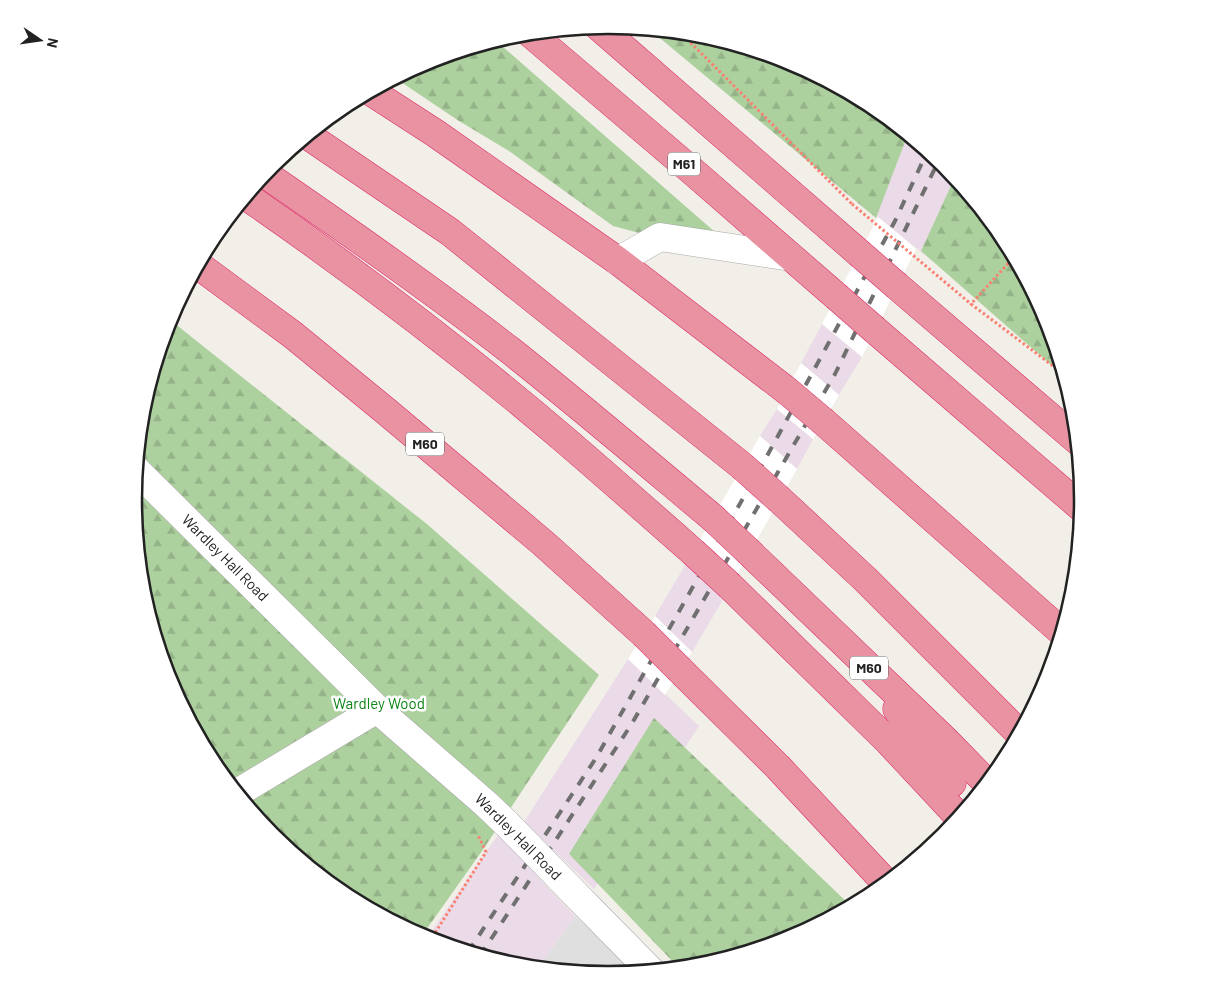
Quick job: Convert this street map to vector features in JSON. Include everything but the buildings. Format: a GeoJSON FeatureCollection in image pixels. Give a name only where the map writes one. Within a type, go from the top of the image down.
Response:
{"type":"FeatureCollection","features":[{"type":"Feature","properties":{"kind":"highway"},"geometry":{"type":"LineString","coordinates":[[607,34],[1070,434]]}},
{"type":"Feature","properties":{"kind":"highway","name":"M61"},"geometry":{"type":"LineString","coordinates":[[538,40],[1075,502]]}},
{"type":"Feature","properties":{"kind":"highway"},"geometry":{"type":"LineString","coordinates":[[377,95],[435,133],[618,261],[786,390],[1057,628]]}},
{"type":"Feature","properties":{"kind":"highway"},"geometry":{"type":"LineString","coordinates":[[313,139],[450,232],[742,466],[865,579],[1016,727]]}},
{"type":"Feature","properties":{"kind":"highway","name":"M60"},"geometry":{"type":"LineString","coordinates":[[271,178],[381,253],[510,351],[713,518],[983,779]]}},
{"type":"Feature","properties":{"kind":"highway","name":"M60"},"geometry":{"type":"LineString","coordinates":[[252,200],[318,246],[443,341],[564,439],[730,586],[882,736],[955,813]]}},
{"type":"Feature","properties":{"kind":"highway","name":"M60"},"geometry":{"type":"LineString","coordinates":[[203,269],[293,335],[543,543],[644,634],[778,767],[882,879]]}},
{"type":"Feature","properties":{"kind":"highway","name":"M60"},"geometry":{"type":"LineString","coordinates":[[868,667],[929,758],[967,799]]}},
{"type":"Feature","properties":{"kind":"lane"},"geometry":{"type":"LineString","coordinates":[[618,261],[660,237],[791,257]]}},
{"type":"Feature","properties":{"kind":"lane","name":"Wardley Hall Road"},"geometry":{"type":"LineString","coordinates":[[143,477],[377,709],[486,804],[645,965]]}},
{"type":"Feature","properties":{"kind":"lane"},"geometry":{"type":"LineString","coordinates":[[242,790],[377,709]]}},
{"type":"Feature","properties":{"kind":"path"},"geometry":{"type":"LineString","coordinates":[[689,41],[852,204],[971,304],[1055,368]]}},
{"type":"Feature","properties":{"kind":"path"},"geometry":{"type":"LineString","coordinates":[[971,304],[1009,261]]}},
{"type":"Feature","properties":{"kind":"path"},"geometry":{"type":"LineString","coordinates":[[435,934],[486,852],[472,823],[486,804]]}},
{"type":"Feature","properties":{"kind":"shaded area"},"geometry":{"type":"Polygon","coordinates":[[[891,129],[939,170],[974,210],[946,272],[858,203],[891,129]]]}},
{"type":"Feature","properties":{"kind":"shaded area"},"geometry":{"type":"Polygon","coordinates":[[[822,324],[862,357],[839,395],[801,363],[822,324]]]}},
{"type":"Feature","properties":{"kind":"shaded area"},"geometry":{"type":"Polygon","coordinates":[[[777,409],[813,439],[797,469],[760,436],[777,409]]]}},
{"type":"Feature","properties":{"kind":"shaded area"},"geometry":{"type":"Polygon","coordinates":[[[687,562],[725,596],[692,652],[655,616],[687,562]]]}},
{"type":"Feature","properties":{"kind":"shaded area"},"geometry":{"type":"Polygon","coordinates":[[[628,659],[699,726],[594,889],[524,822],[628,659]]]}},
{"type":"Feature","properties":{"kind":"shaded area"},"geometry":{"type":"Polygon","coordinates":[[[498,835],[575,916],[542,962],[488,951],[431,932],[498,835]]]}},
{"type":"Feature","properties":{"kind":"shaded area"},"geometry":{"type":"Polygon","coordinates":[[[575,916],[630,966],[578,966],[542,962],[575,916]]]}},
{"type":"Feature","properties":{"kind":"green space"},"geometry":{"type":"Polygon","coordinates":[[[659,37],[700,43],[729,50],[787,69],[842,96],[893,130],[905,141],[876,218],[659,37]]]}},
{"type":"Feature","properties":{"kind":"green space"},"geometry":{"type":"Polygon","coordinates":[[[502,47],[723,239],[643,234],[613,226],[509,151],[459,121],[401,82],[458,59],[502,47]]]}},
{"type":"Feature","properties":{"kind":"green space"},"geometry":{"type":"Polygon","coordinates":[[[952,184],[979,216],[1013,267],[1040,322],[1056,369],[921,251],[952,184]]]}},
{"type":"Feature","properties":{"kind":"green space","name":"Wardley Wood"},"geometry":{"type":"Polygon","coordinates":[[[176,325],[428,525],[599,675],[482,851],[426,930],[375,905],[349,889],[324,871],[278,831],[238,785],[204,734],[177,679],[167,651],[151,592],[143,531],[142,500],[146,440],[158,380],[176,325]]]}},
{"type":"Feature","properties":{"kind":"green space"},"geometry":{"type":"Polygon","coordinates":[[[654,718],[847,902],[787,932],[759,942],[700,958],[674,962],[569,854],[654,718]]]}},
{"type":"Feature","properties":{"kind":"pier"},"geometry":{"type":"Polygon","coordinates":[[[878,217],[916,249],[862,357],[822,324],[878,217]]]}},
{"type":"Feature","properties":{"kind":"pier"},"geometry":{"type":"Polygon","coordinates":[[[801,363],[839,395],[813,439],[777,409],[801,363]]]}},
{"type":"Feature","properties":{"kind":"pier"},"geometry":{"type":"Polygon","coordinates":[[[760,436],[797,469],[725,596],[687,562],[760,436]]]}},
{"type":"Feature","properties":{"kind":"pier"},"geometry":{"type":"Polygon","coordinates":[[[655,616],[692,652],[665,695],[628,659],[655,616]]]}},
{"type":"Feature","properties":{"kind":"railway"},"geometry":{"type":"LineString","coordinates":[[472,946],[596,758],[767,456],[895,221],[925,157]]}},
{"type":"Feature","properties":{"kind":"railway"},"geometry":{"type":"LineString","coordinates":[[484,950],[631,725],[835,374],[936,167]]}}]}
